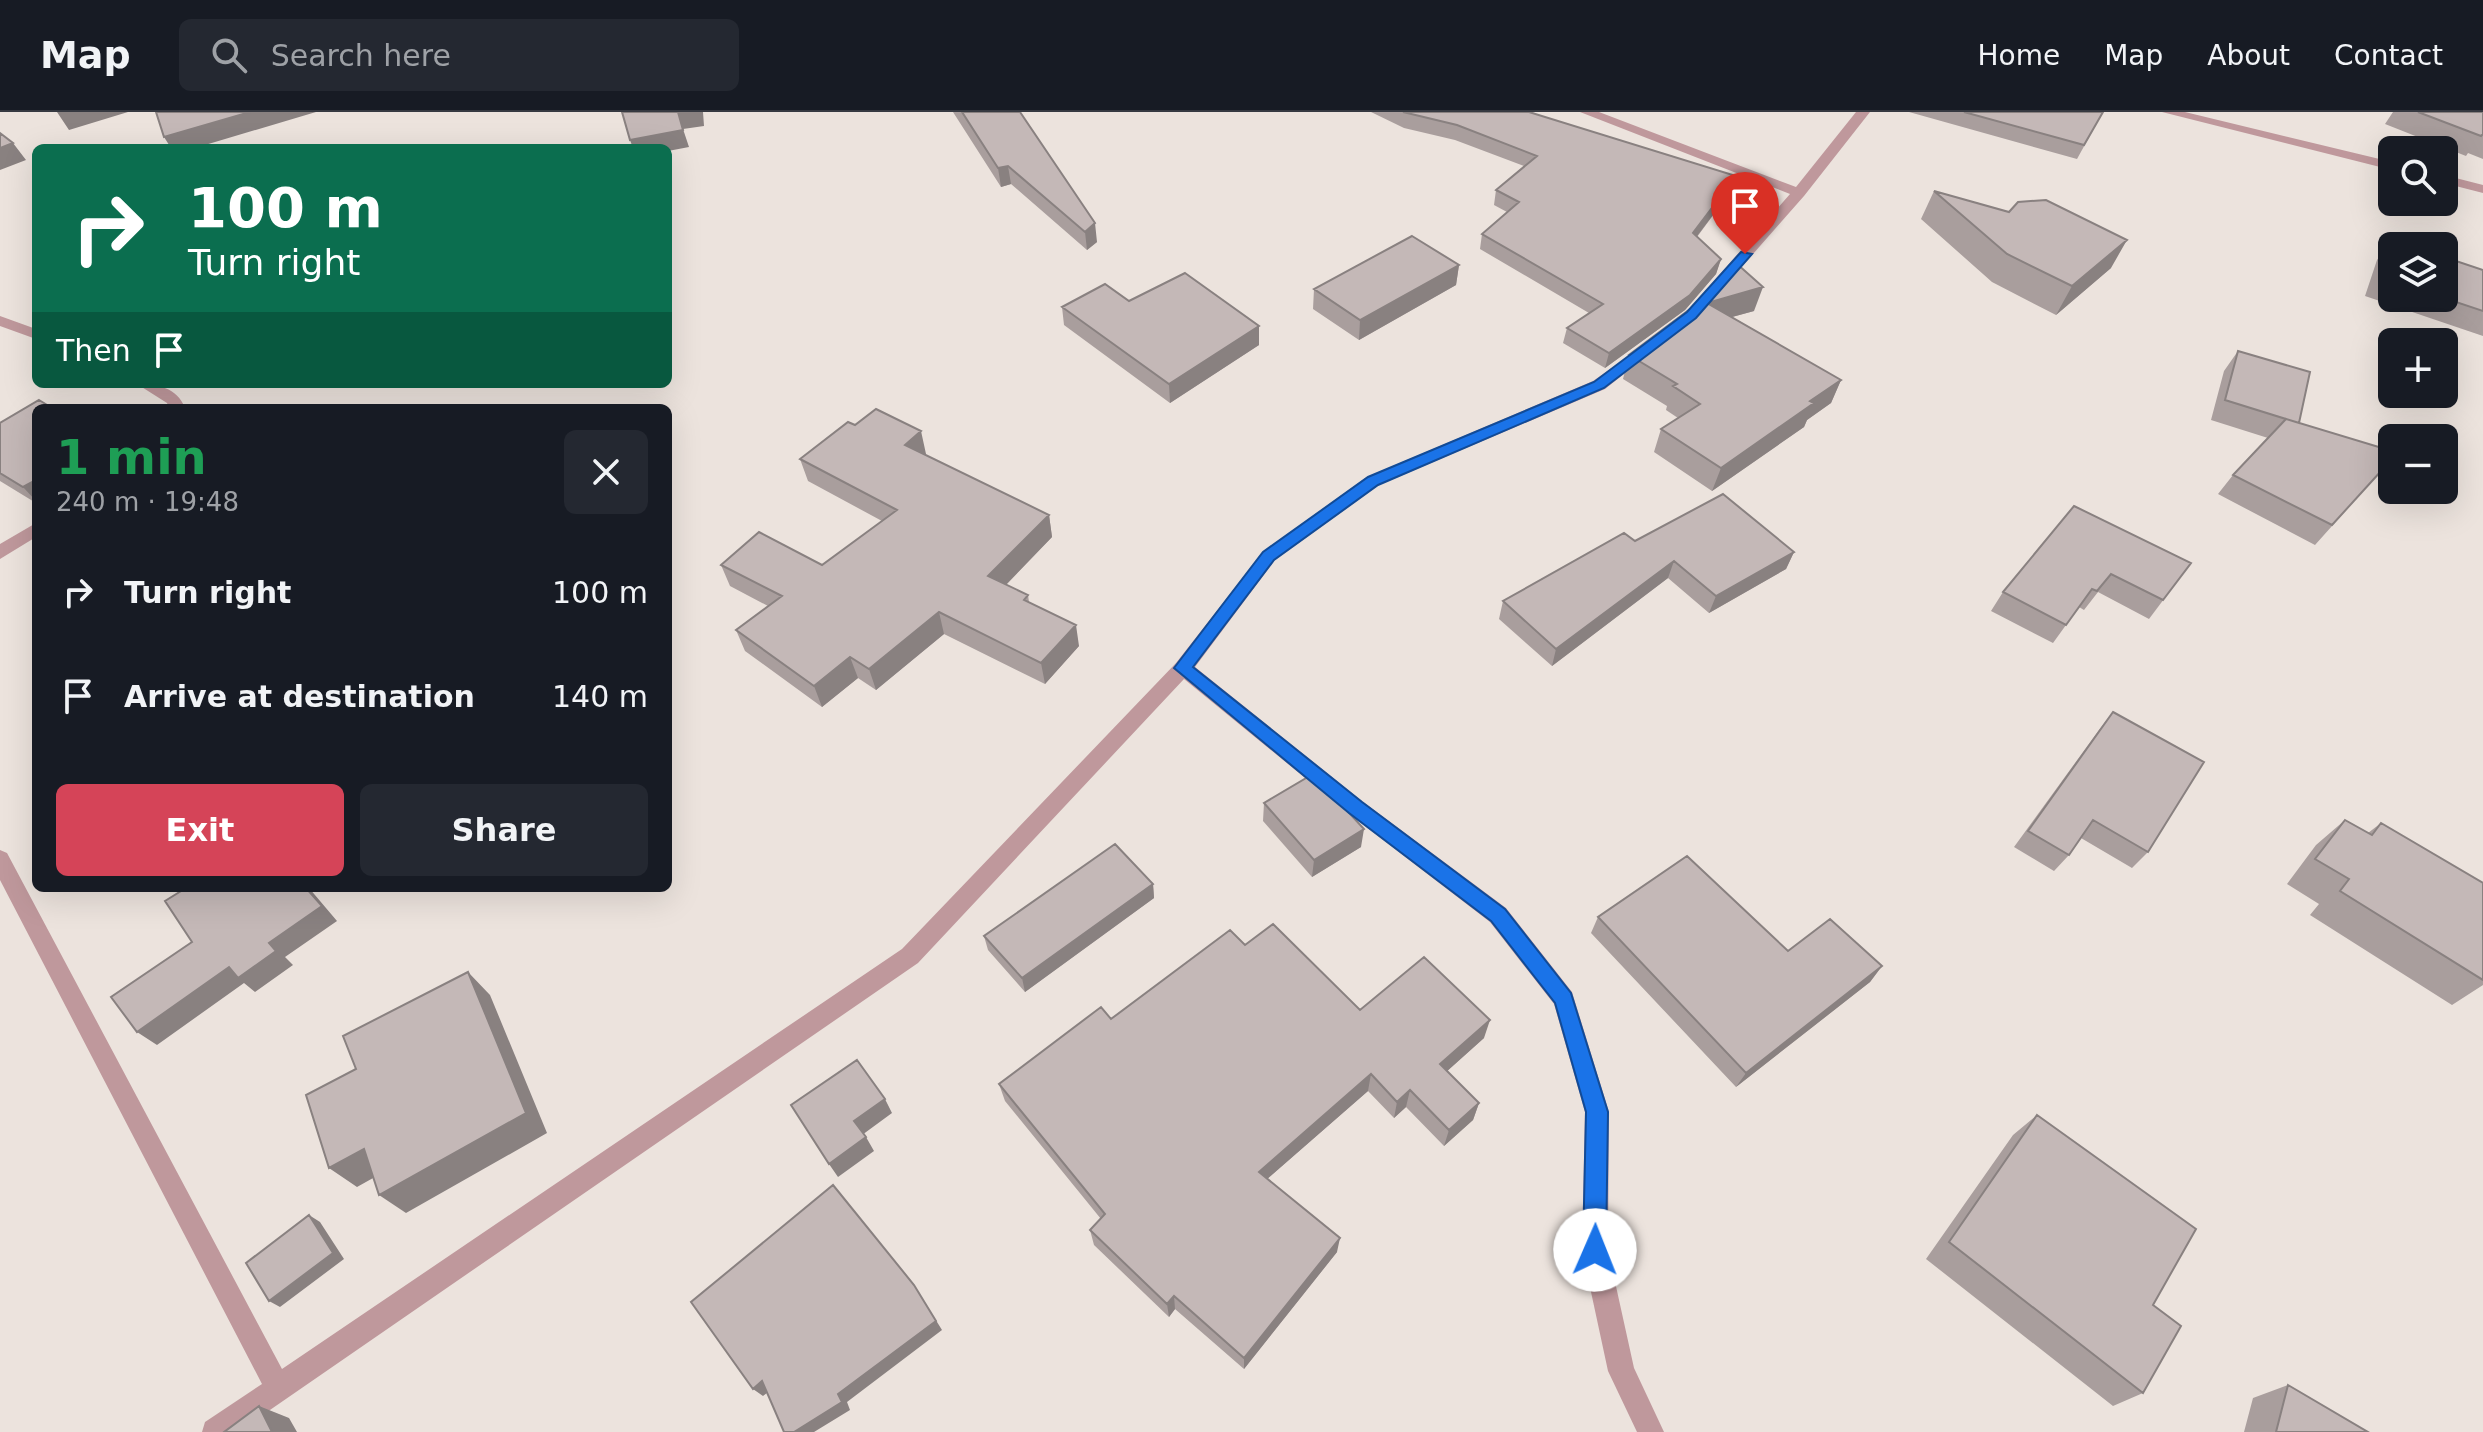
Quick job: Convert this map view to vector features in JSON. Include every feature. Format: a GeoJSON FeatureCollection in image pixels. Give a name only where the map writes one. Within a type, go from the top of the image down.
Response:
{"type":"FeatureCollection","features":[{"type":"Feature","properties":{"kind":"street"},"geometry":{"type":"LineString","coordinates":[[1587,112],[1799,193]]}},
{"type":"Feature","properties":{"kind":"street"},"geometry":{"type":"LineString","coordinates":[[1701,304],[1799,193],[1863,112]]}},
{"type":"Feature","properties":{"kind":"street"},"geometry":{"type":"LineString","coordinates":[[2169,112],[2378,163]]}},
{"type":"Feature","properties":{"kind":"street"},"geometry":{"type":"LineString","coordinates":[[2458,183],[2483,189]]}},
{"type":"Feature","properties":{"kind":"street"},"geometry":{"type":"LineString","coordinates":[[0,321],[32,333]]}},
{"type":"Feature","properties":{"kind":"street"},"geometry":{"type":"LineString","coordinates":[[215,1432],[564,1190],[910,956],[1183,668],[1269,556],[1373,481],[1599,385],[1668,333]]}},
{"type":"Feature","properties":{"kind":"street"},"geometry":{"type":"LineString","coordinates":[[152,388],[174,400],[176,404]]}},
{"type":"Feature","properties":{"kind":"street"},"geometry":{"type":"LineString","coordinates":[[0,553],[32,532]]}},
{"type":"Feature","properties":{"kind":"street"},"geometry":{"type":"LineString","coordinates":[[1183,668],[1355,807],[1498,915],[1564,999],[1597,1112],[1595,1250],[1621,1371],[1651,1432]]}},
{"type":"Feature","properties":{"kind":"street"},"geometry":{"type":"LineString","coordinates":[[0,859],[278,1388]]}},
{"type":"Feature","properties":{"kind":"building"},"geometry":{"type":"Polygon","coordinates":[[[156,112],[250,112],[164,137],[156,112]]]}},
{"type":"Feature","properties":{"kind":"building"},"geometry":{"type":"Polygon","coordinates":[[[622,112],[678,112],[683,130],[630,140],[622,112]]]}},
{"type":"Feature","properties":{"kind":"building"},"geometry":{"type":"Polygon","coordinates":[[[962,112],[1020,112],[1095,223],[1085,232],[1008,166],[998,168],[962,112]]]}},
{"type":"Feature","properties":{"kind":"building"},"geometry":{"type":"Polygon","coordinates":[[[1403,112],[1529,112],[1736,176],[1693,233],[1721,259],[1690,295],[1609,353],[1567,328],[1603,304],[1482,234],[1519,202],[1496,190],[1537,156],[1457,125],[1403,112]]]}},
{"type":"Feature","properties":{"kind":"building"},"geometry":{"type":"Polygon","coordinates":[[[1964,112],[2103,112],[2084,145],[1964,112]]]}},
{"type":"Feature","properties":{"kind":"building"},"geometry":{"type":"Polygon","coordinates":[[[2418,112],[2483,112],[2483,134],[2481,136],[2418,112]]]}},
{"type":"Feature","properties":{"kind":"building"},"geometry":{"type":"Polygon","coordinates":[[[0,133],[13,143],[0,148],[0,133]]]}},
{"type":"Feature","properties":{"kind":"building"},"geometry":{"type":"Polygon","coordinates":[[[1934,191],[2009,212],[2018,202],[2046,200],[2127,240],[2072,286],[2007,254],[1934,191]]]}},
{"type":"Feature","properties":{"kind":"building"},"geometry":{"type":"Polygon","coordinates":[[[1412,236],[1459,265],[1360,320],[1314,289],[1412,236]]]}},
{"type":"Feature","properties":{"kind":"building"},"geometry":{"type":"Polygon","coordinates":[[[2458,262],[2483,270],[2483,311],[2458,303],[2458,262]]]}},
{"type":"Feature","properties":{"kind":"building"},"geometry":{"type":"Polygon","coordinates":[[[1736,263],[1763,287],[1707,303],[1841,380],[1810,401],[1814,403],[1721,468],[1661,429],[1700,404],[1673,386],[1677,384],[1629,355],[1706,297],[1736,263]]]}},
{"type":"Feature","properties":{"kind":"building"},"geometry":{"type":"Polygon","coordinates":[[[1185,273],[1259,326],[1169,384],[1062,307],[1105,284],[1129,301],[1185,273]]]}},
{"type":"Feature","properties":{"kind":"building"},"geometry":{"type":"Polygon","coordinates":[[[2238,351],[2310,372],[2299,423],[2225,400],[2238,351]]]}},
{"type":"Feature","properties":{"kind":"building"},"geometry":{"type":"Polygon","coordinates":[[[32,404],[32,482],[23,487],[0,473],[0,423],[32,404]]]}},
{"type":"Feature","properties":{"kind":"building"},"geometry":{"type":"Polygon","coordinates":[[[876,409],[921,431],[905,445],[1049,515],[988,576],[1028,595],[1024,600],[1076,625],[1041,663],[939,612],[869,669],[850,657],[814,686],[736,630],[782,596],[721,565],[759,532],[822,565],[897,510],[800,459],[848,422],[855,425],[876,409]]]}},
{"type":"Feature","properties":{"kind":"building"},"geometry":{"type":"Polygon","coordinates":[[[2286,419],[2378,447],[2378,474],[2332,525],[2233,475],[2286,419]]]}},
{"type":"Feature","properties":{"kind":"building"},"geometry":{"type":"Polygon","coordinates":[[[1723,494],[1794,552],[1716,596],[1674,561],[1556,649],[1503,601],[1624,533],[1635,541],[1723,494]]]}},
{"type":"Feature","properties":{"kind":"building"},"geometry":{"type":"Polygon","coordinates":[[[2074,506],[2191,563],[2163,600],[2111,574],[2097,591],[2092,589],[2066,625],[2003,592],[2074,506]]]}},
{"type":"Feature","properties":{"kind":"building"},"geometry":{"type":"Polygon","coordinates":[[[2113,712],[2204,762],[2148,852],[2093,820],[2069,855],[2028,831],[2113,712]]]}},
{"type":"Feature","properties":{"kind":"building"},"geometry":{"type":"Polygon","coordinates":[[[1313,774],[1364,829],[1314,860],[1264,803],[1313,774]]]}},
{"type":"Feature","properties":{"kind":"building"},"geometry":{"type":"Polygon","coordinates":[[[2345,820],[2372,835],[2381,823],[2483,883],[2483,980],[2340,891],[2349,879],[2315,859],[2345,820]]]}},
{"type":"Feature","properties":{"kind":"building"},"geometry":{"type":"Polygon","coordinates":[[[1115,844],[1153,884],[1022,978],[984,936],[1115,844]]]}},
{"type":"Feature","properties":{"kind":"building"},"geometry":{"type":"Polygon","coordinates":[[[1687,856],[1788,951],[1830,919],[1882,966],[1746,1073],[1598,917],[1687,856]]]}},
{"type":"Feature","properties":{"kind":"building"},"geometry":{"type":"Polygon","coordinates":[[[180,892],[310,892],[322,906],[269,943],[276,951],[238,978],[229,967],[137,1032],[111,997],[192,942],[165,901],[180,892]]]}},
{"type":"Feature","properties":{"kind":"building"},"geometry":{"type":"Polygon","coordinates":[[[1273,924],[1360,1010],[1424,957],[1490,1020],[1440,1064],[1479,1103],[1449,1130],[1410,1090],[1397,1102],[1371,1074],[1259,1172],[1340,1238],[1244,1358],[1174,1296],[1167,1304],[1090,1230],[1105,1214],[999,1084],[1101,1007],[1111,1019],[1230,930],[1245,945],[1273,924]]]}},
{"type":"Feature","properties":{"kind":"building"},"geometry":{"type":"Polygon","coordinates":[[[468,972],[526,1113],[379,1195],[364,1149],[329,1168],[306,1095],[356,1069],[343,1036],[468,972]]]}},
{"type":"Feature","properties":{"kind":"building"},"geometry":{"type":"Polygon","coordinates":[[[857,1060],[885,1099],[854,1121],[866,1137],[829,1164],[791,1105],[857,1060]]]}},
{"type":"Feature","properties":{"kind":"building"},"geometry":{"type":"Polygon","coordinates":[[[2037,1115],[2196,1229],[2153,1305],[2181,1326],[2143,1393],[1949,1242],[2037,1115]]]}},
{"type":"Feature","properties":{"kind":"building"},"geometry":{"type":"Polygon","coordinates":[[[833,1185],[914,1285],[936,1321],[838,1394],[842,1402],[794,1432],[784,1432],[762,1381],[753,1389],[691,1302],[833,1185]]]}},
{"type":"Feature","properties":{"kind":"building"},"geometry":{"type":"Polygon","coordinates":[[[309,1215],[333,1253],[269,1301],[246,1263],[309,1215]]]}},
{"type":"Feature","properties":{"kind":"building"},"geometry":{"type":"Polygon","coordinates":[[[2288,1385],[2368,1432],[2276,1432],[2288,1385]]]}},
{"type":"Feature","properties":{"kind":"building"},"geometry":{"type":"Polygon","coordinates":[[[259,1406],[272,1432],[224,1432],[259,1406]]]}},
{"type":"Feature","properties":{"kind":"route"},"geometry":{"type":"LineString","coordinates":[[1595,1250],[1597,1112],[1564,999],[1498,915],[1355,807],[1183,668],[1269,556],[1373,481],[1599,385],[1692,315],[1745,254]]}}]}
